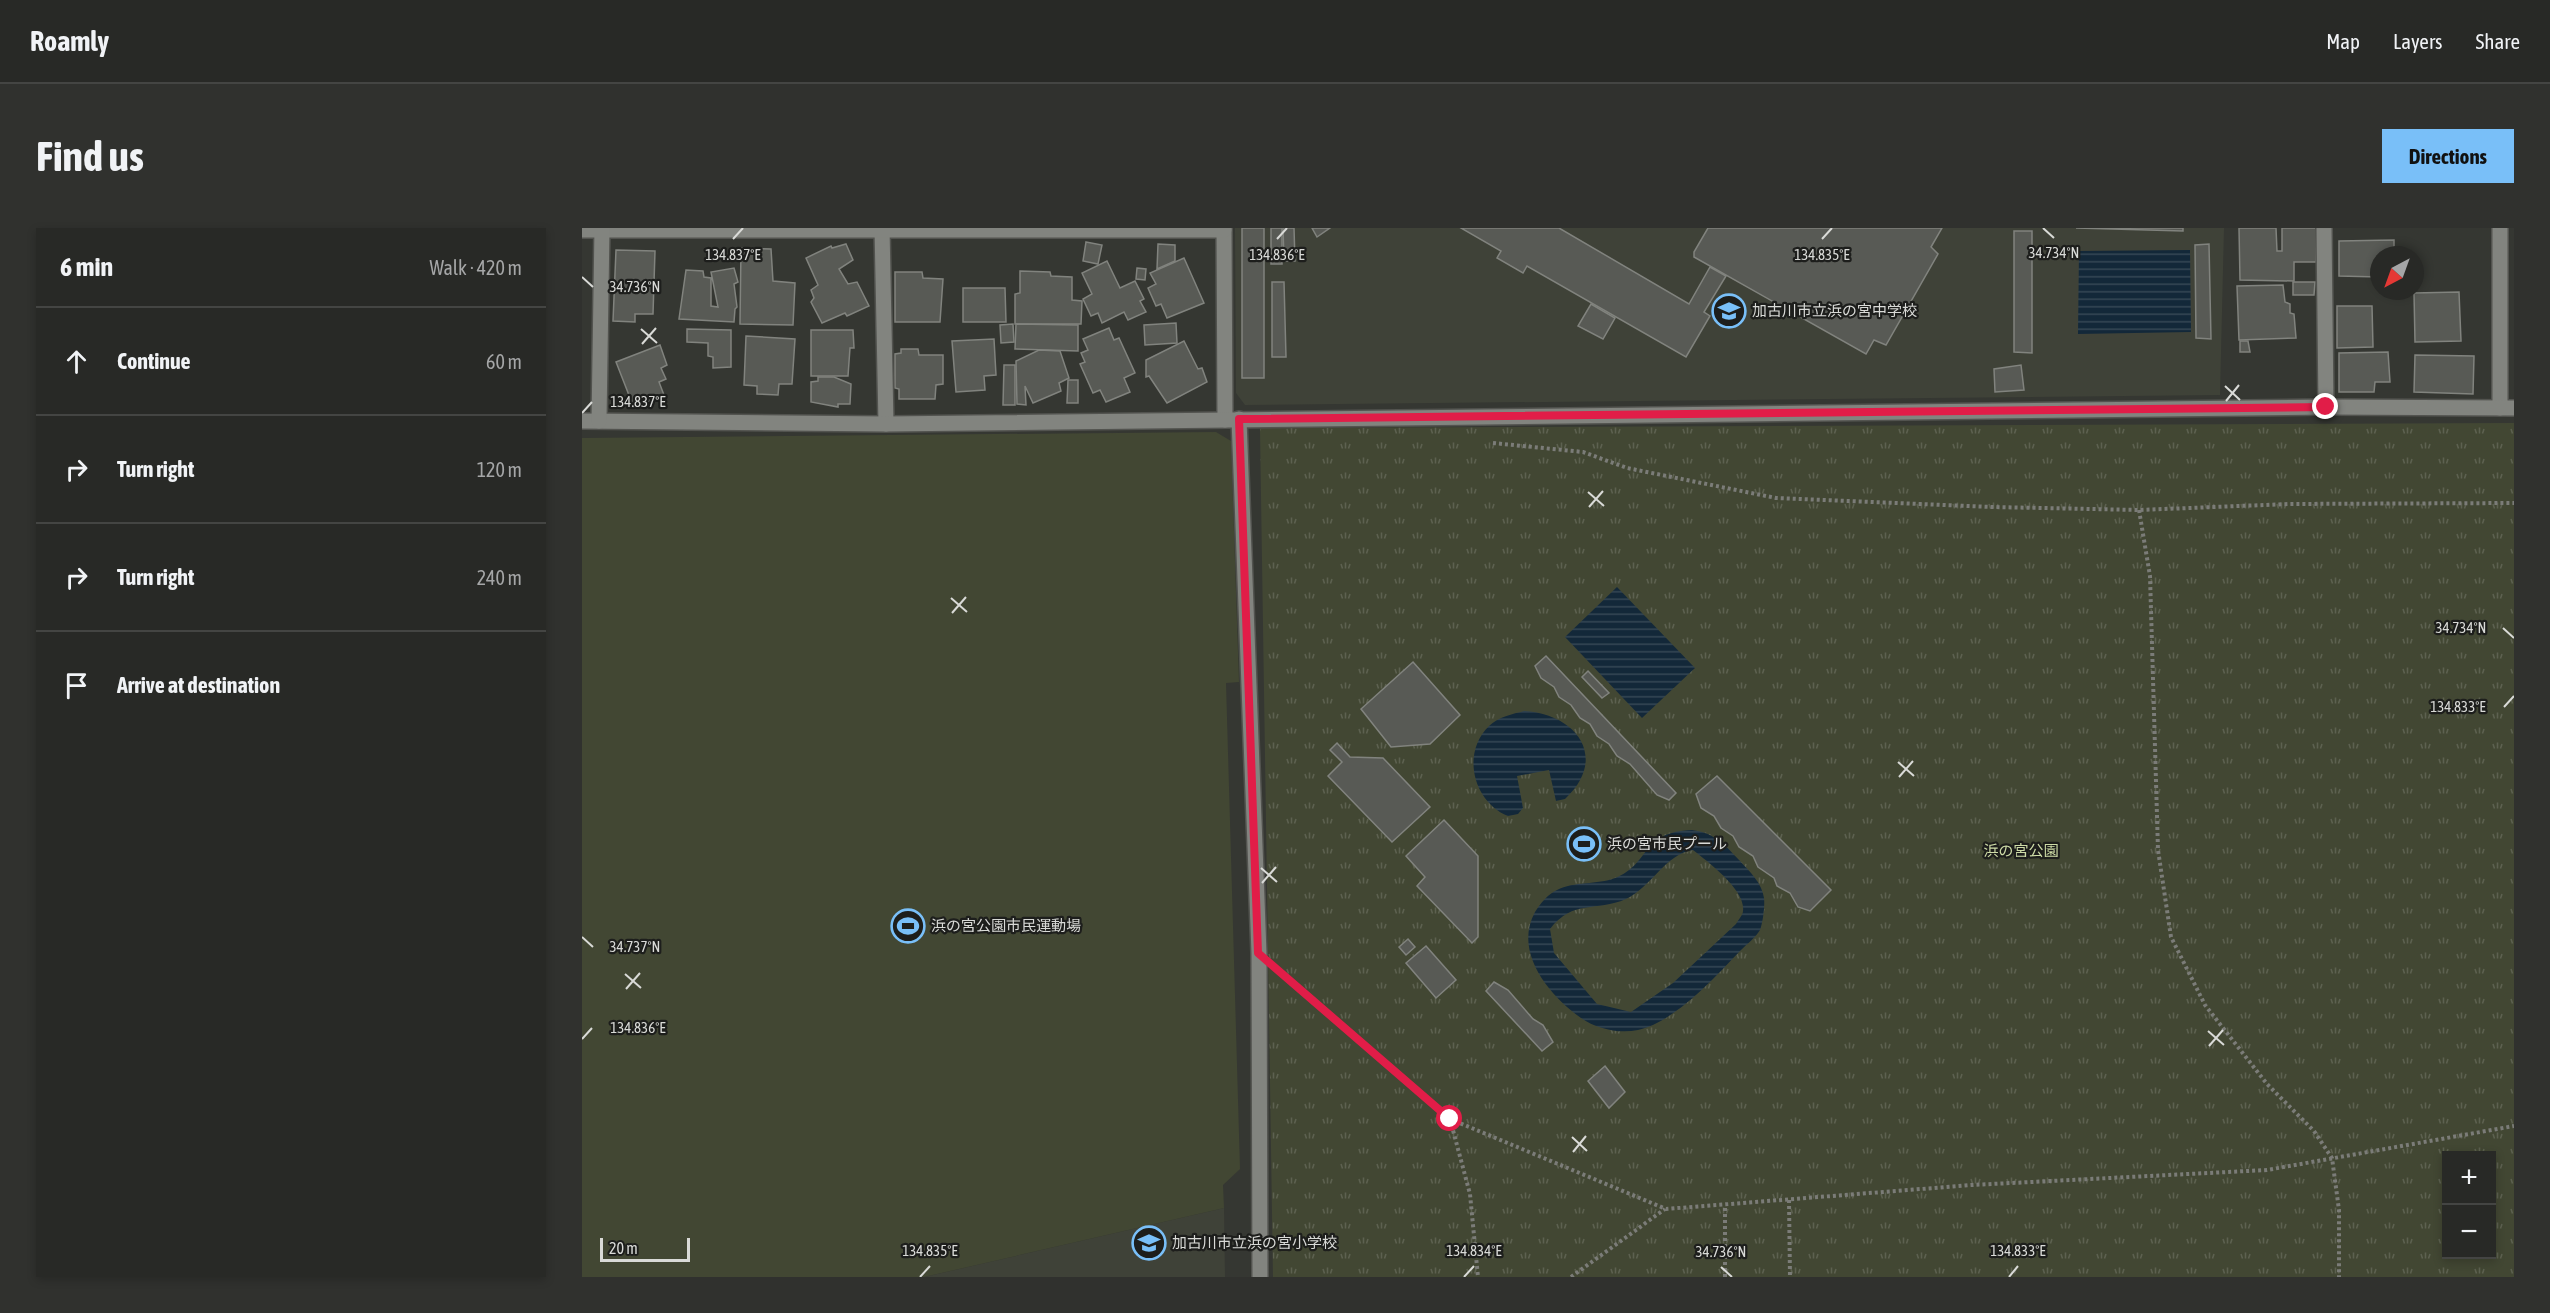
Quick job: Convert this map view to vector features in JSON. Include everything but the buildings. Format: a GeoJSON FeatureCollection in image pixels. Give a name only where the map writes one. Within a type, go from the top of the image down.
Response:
{"type":"FeatureCollection","features":[{"type":"Feature","properties":{"kind":"street"},"geometry":{"type":"LineString","coordinates":[[2324,228],[2326,407]]}},
{"type":"Feature","properties":{"kind":"street"},"geometry":{"type":"LineString","coordinates":[[582,421],[886,424],[2326,407],[2507,408],[2500,228]]}},
{"type":"Feature","properties":{"kind":"street"},"geometry":{"type":"LineString","coordinates":[[599,421],[602,229]]}},
{"type":"Feature","properties":{"kind":"street"},"geometry":{"type":"LineString","coordinates":[[582,230],[1224,229],[1258,953],[1260,1277]]}},
{"type":"Feature","properties":{"kind":"street"},"geometry":{"type":"LineString","coordinates":[[882,230],[886,424]]}},
{"type":"Feature","properties":{"kind":"path"},"geometry":{"type":"LineString","coordinates":[[1493,443],[1583,452],[1627,468],[1776,498],[2139,510],[2289,504],[2514,503]]}},
{"type":"Feature","properties":{"kind":"path"},"geometry":{"type":"LineString","coordinates":[[2139,510],[2150,576],[2158,850],[2171,937],[2205,1005],[2267,1084],[2314,1131],[2332,1158],[2339,1210],[2339,1277]]}},
{"type":"Feature","properties":{"kind":"path"},"geometry":{"type":"LineString","coordinates":[[1258,953],[1450,1119],[1666,1209],[1972,1185],[2267,1170],[2514,1126]]}},
{"type":"Feature","properties":{"kind":"path"},"geometry":{"type":"LineString","coordinates":[[1450,1119],[1470,1194],[1478,1277]]}},
{"type":"Feature","properties":{"kind":"path"},"geometry":{"type":"LineString","coordinates":[[1788,1200],[1790,1277]]}},
{"type":"Feature","properties":{"kind":"path"},"geometry":{"type":"LineString","coordinates":[[1725,1206],[1725,1277]]}},
{"type":"Feature","properties":{"kind":"path"},"geometry":{"type":"LineString","coordinates":[[1571,1277],[1666,1209]]}},
{"type":"Feature","properties":{"kind":"shaded area","name":"加古川市立浜の宮中学校"},"geometry":{"type":"Polygon","coordinates":[[[1235,228],[2224,228],[2220,395],[1245,405],[1236,393],[1235,228]]]}},
{"type":"Feature","properties":{"kind":"shaded area","name":"加古川市立浜の宮小学校"},"geometry":{"type":"Polygon","coordinates":[[[1224,1208],[1225,1277],[924,1277],[1224,1208]]]}},
{"type":"Feature","properties":{"kind":"green space","name":"浜の宮公園"},"geometry":{"type":"Polygon","coordinates":[[[2514,423],[2514,1277],[1273,1277],[1260,428],[2514,423]]]}},
{"type":"Feature","properties":{"kind":"green space","name":"浜の宮公園市民運動場"},"geometry":{"type":"Polygon","coordinates":[[[1216,432],[1231,441],[1239,682],[1226,683],[1240,1169],[1223,1185],[1224,1208],[924,1277],[582,1277],[582,438],[1216,432]]]}},
{"type":"Feature","properties":{"kind":"water"},"geometry":{"type":"Polygon","coordinates":[[[2190,250],[2191,332],[2078,334],[2079,251],[2190,250]]]}},
{"type":"Feature","properties":{"kind":"water"},"geometry":{"type":"Polygon","coordinates":[[[1617,587],[1695,668],[1642,718],[1565,637],[1617,587]]]}},
{"type":"Feature","properties":{"kind":"water"},"geometry":{"type":"Polygon","coordinates":[[[1524,711],[1543,714],[1559,720],[1572,729],[1581,741],[1585,754],[1585,768],[1578,784],[1565,799],[1556,801],[1549,770],[1517,776],[1523,808],[1518,814],[1508,816],[1486,800],[1479,788],[1473,763],[1475,749],[1480,737],[1489,726],[1506,716],[1524,711]]]}},
{"type":"Feature","properties":{"kind":"water"},"geometry":{"type":"Polygon","coordinates":[[[1692,830],[1713,837],[1729,850],[1751,874],[1761,887],[1764,898],[1764,914],[1760,930],[1707,985],[1666,1018],[1631,1031],[1608,1030],[1594,1025],[1581,1018],[1557,997],[1538,971],[1531,957],[1528,942],[1529,927],[1535,912],[1550,894],[1557,890],[1571,885],[1608,880],[1627,872],[1654,842],[1675,832],[1692,830]],[[1693,850],[1674,858],[1644,887],[1626,899],[1567,913],[1550,929],[1554,953],[1597,1004],[1631,1012],[1673,983],[1736,924],[1741,916],[1743,911],[1739,894],[1725,877],[1693,850]]]}},
{"type":"Feature","properties":{"kind":"place","name":"加古川市立浜の宮中学校"},"geometry":{"type":"Point","coordinates":[1729,311]}},
{"type":"Feature","properties":{"kind":"place","name":"浜の宮市民プール"},"geometry":{"type":"Point","coordinates":[1584,844]}},
{"type":"Feature","properties":{"kind":"place","name":"浜の宮公園市民運動場"},"geometry":{"type":"Point","coordinates":[908,926]}},
{"type":"Feature","properties":{"kind":"place","name":"加古川市立浜の宮小学校"},"geometry":{"type":"Point","coordinates":[1149,1243]}},
{"type":"Feature","properties":{"kind":"route"},"geometry":{"type":"LineString","coordinates":[[1450,1119],[1258,953],[1239,419],[2326,407]]}}]}
